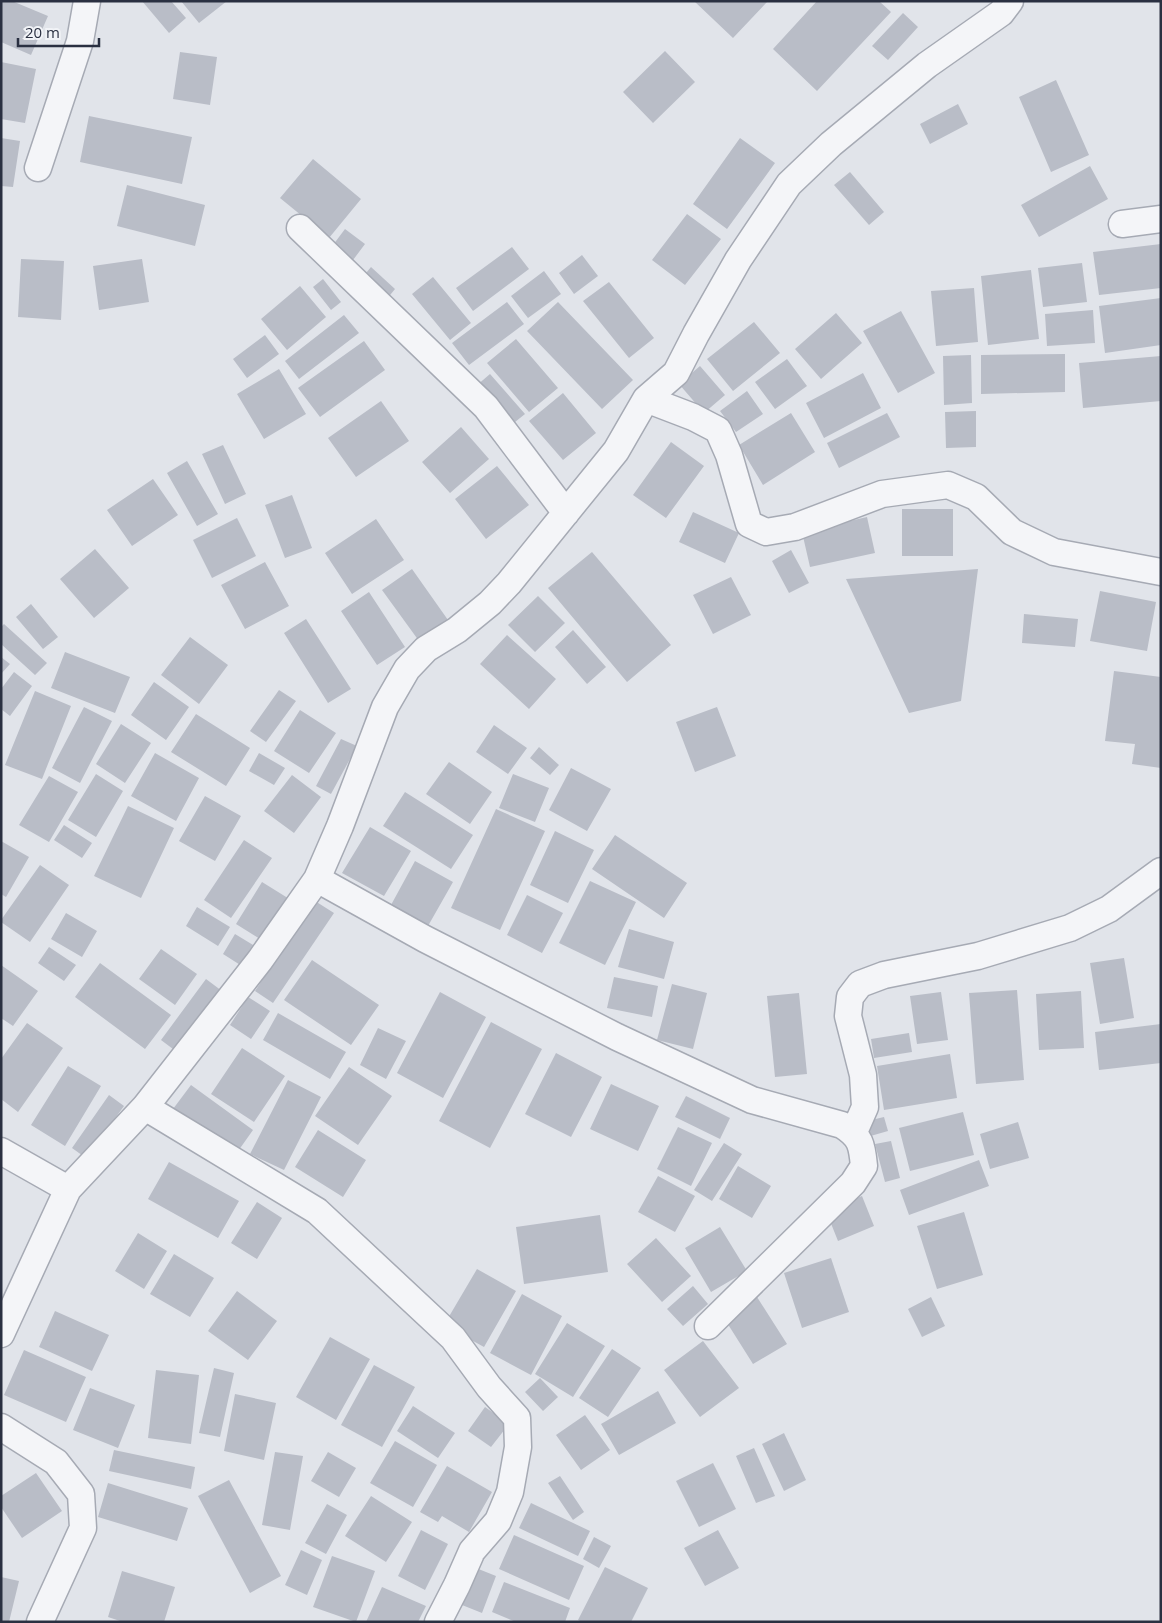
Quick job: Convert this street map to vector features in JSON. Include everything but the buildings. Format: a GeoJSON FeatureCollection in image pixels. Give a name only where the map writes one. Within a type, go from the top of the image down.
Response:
{"type":"FeatureCollection","features":[{"type":"Feature","properties":{"kind":"street"},"geometry":{"type":"LineString","coordinates":[[38,168],[80,41],[88,1]]}},
{"type":"Feature","properties":{"kind":"street"},"geometry":{"type":"LineString","coordinates":[[1,1334],[68,1189],[145,1108],[260,960],[317,879],[340,826],[385,708],[407,669],[426,649],[457,630],[490,604],[510,584],[616,451],[646,399],[676,373],[738,260],[789,184],[838,138],[927,65],[1001,13],[1010,1]]}},
{"type":"Feature","properties":{"kind":"street"},"geometry":{"type":"LineString","coordinates":[[1122,224],[1161,219]]}},
{"type":"Feature","properties":{"kind":"street"},"geometry":{"type":"LineString","coordinates":[[300,228],[486,407],[566,513]]}},
{"type":"Feature","properties":{"kind":"street"},"geometry":{"type":"LineString","coordinates":[[646,399],[693,417],[718,430],[729,455],[749,524],[766,532],[795,527],[882,494],[948,486],[976,497],[1012,532],[1054,552],[1161,572]]}},
{"type":"Feature","properties":{"kind":"street"},"geometry":{"type":"LineString","coordinates":[[854,1132],[865,1107],[862,1075],[848,1016],[850,997],[860,984],[884,975],[978,956],[1070,928],[1109,909],[1161,870]]}},
{"type":"Feature","properties":{"kind":"street"},"geometry":{"type":"LineString","coordinates":[[317,879],[424,939],[617,1037],[725,1088],[752,1100],[842,1125],[854,1132],[862,1148],[864,1166],[853,1183],[708,1326]]}},
{"type":"Feature","properties":{"kind":"street"},"geometry":{"type":"LineString","coordinates":[[145,1108],[317,1211],[453,1338],[489,1388],[517,1418],[518,1447],[510,1492],[498,1521],[472,1550],[438,1622]]}},
{"type":"Feature","properties":{"kind":"street"},"geometry":{"type":"LineString","coordinates":[[1,1151],[68,1189]]}},
{"type":"Feature","properties":{"kind":"street"},"geometry":{"type":"LineString","coordinates":[[1,1427],[56,1462],[81,1494],[82,1528],[40,1622]]}}]}
